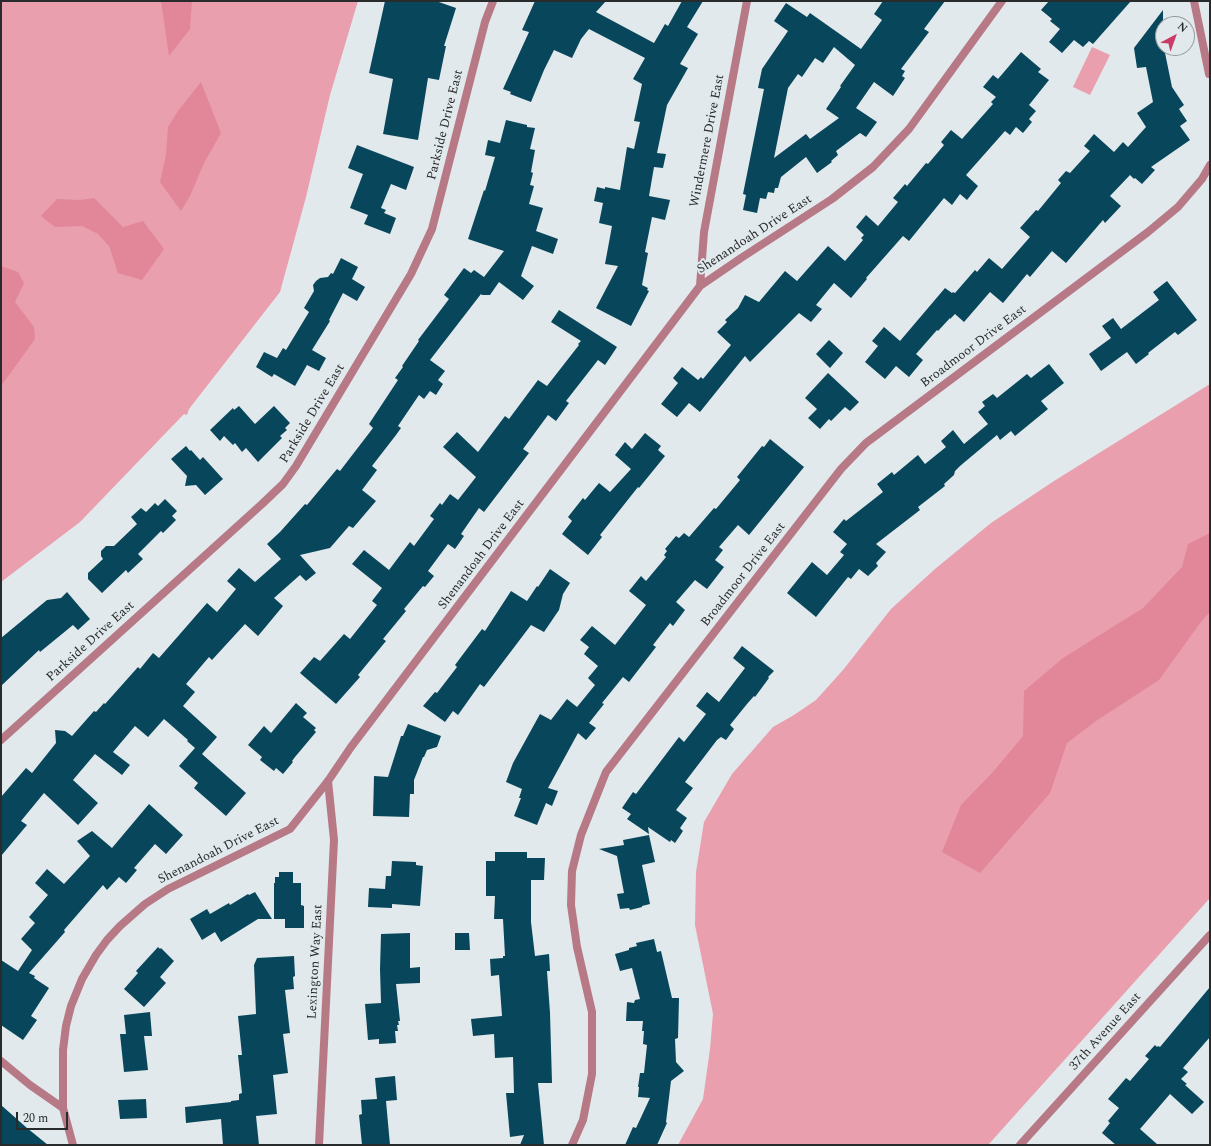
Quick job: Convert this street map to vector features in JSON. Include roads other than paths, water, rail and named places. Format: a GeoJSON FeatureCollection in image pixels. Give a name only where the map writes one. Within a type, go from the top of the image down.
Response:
{"type":"FeatureCollection","features":[{"type":"Feature","properties":{"kind":"street","name":"Parkside Drive East"},"geometry":{"type":"LineString","coordinates":[[1,740],[262,504],[283,484],[296,466],[411,274],[432,229],[485,22],[493,1]]}},
{"type":"Feature","properties":{"kind":"street","name":"Windermere Drive East"},"geometry":{"type":"LineString","coordinates":[[700,286],[704,232],[746,1]]}},
{"type":"Feature","properties":{"kind":"street","name":"Shenandoah Drive East"},"geometry":{"type":"LineString","coordinates":[[73,1145],[63,1108],[63,1050],[66,1026],[79,985],[89,965],[107,940],[120,926],[145,904],[168,889],[290,829],[328,781],[356,740],[700,286],[832,199],[874,167],[909,129],[1002,1]]}},
{"type":"Feature","properties":{"kind":"street"},"geometry":{"type":"LineString","coordinates":[[1194,1],[1210,76]]}},
{"type":"Feature","properties":{"kind":"street","name":"Broadmoor Drive East"},"geometry":{"type":"LineString","coordinates":[[572,1145],[583,1120],[592,1074],[592,1012],[577,947],[571,905],[572,872],[580,835],[606,772],[841,469],[866,443],[1148,232],[1178,207],[1202,179],[1210,165]]}},
{"type":"Feature","properties":{"kind":"street","name":"Lexington Way East"},"geometry":{"type":"LineString","coordinates":[[319,1145],[334,840],[328,781]]}},
{"type":"Feature","properties":{"kind":"street","name":"37th Avenue East"},"geometry":{"type":"LineString","coordinates":[[1020,1145],[1210,934]]}},
{"type":"Feature","properties":{"kind":"street"},"geometry":{"type":"LineString","coordinates":[[1,1061],[30,1085],[63,1108]]}}]}
